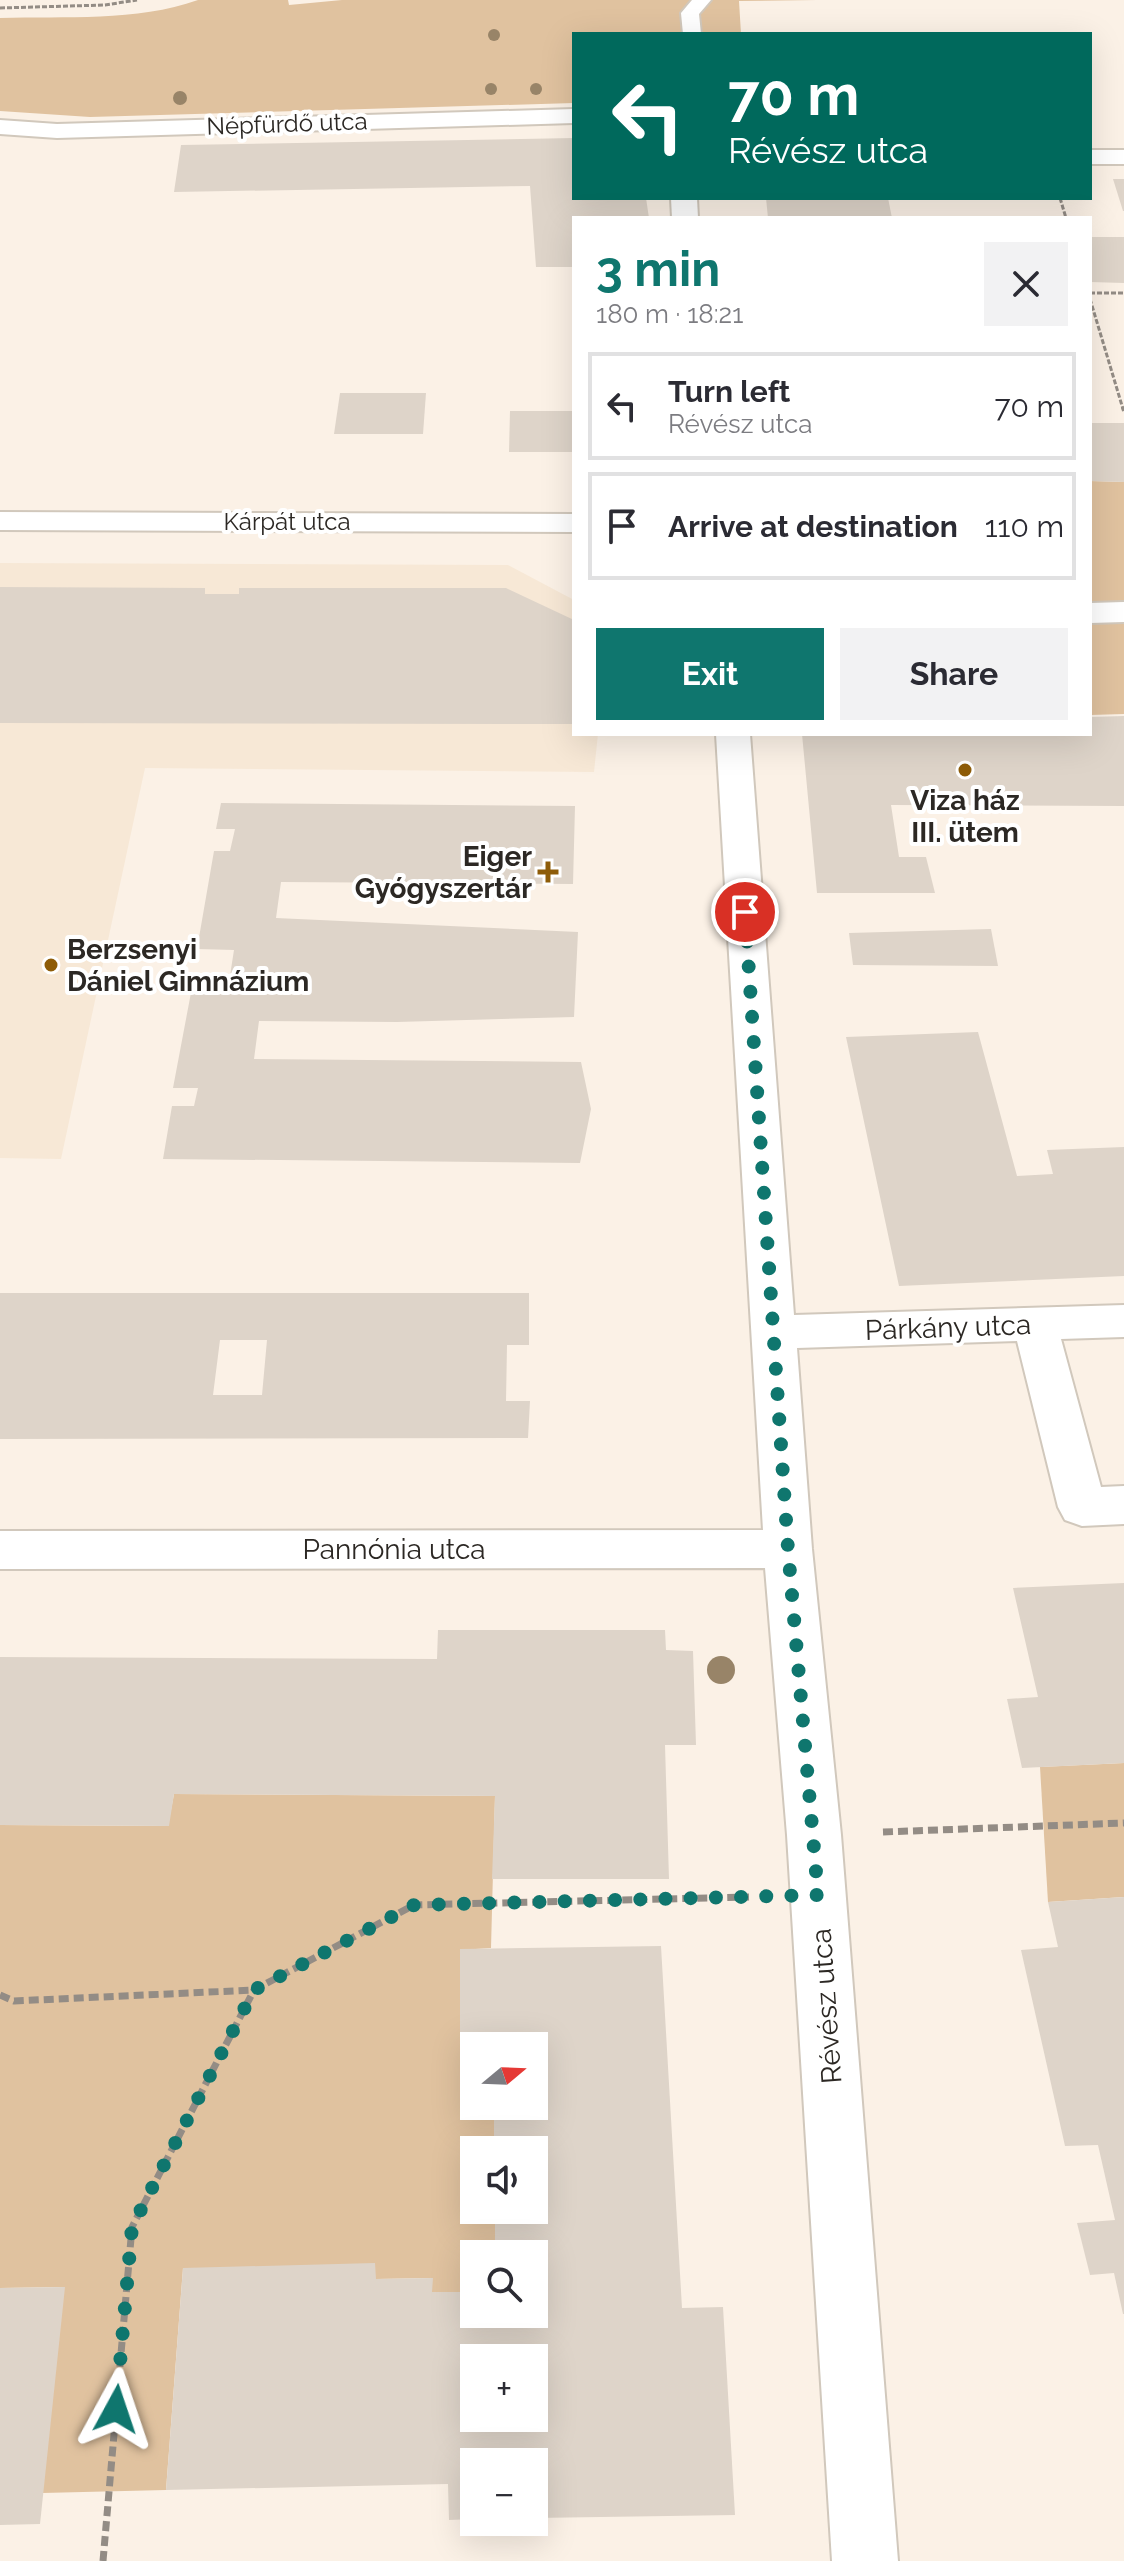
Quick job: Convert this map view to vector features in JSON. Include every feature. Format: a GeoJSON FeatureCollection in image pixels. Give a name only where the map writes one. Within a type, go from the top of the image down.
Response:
{"type":"FeatureCollection","features":[{"type":"Feature","properties":{"kind":"street","name":"Népfürdő utca"},"geometry":{"type":"LineString","coordinates":[[0,127],[57,131],[572,116]]}},
{"type":"Feature","properties":{"kind":"street"},"geometry":{"type":"LineString","coordinates":[[1092,157],[1124,157]]}},
{"type":"Feature","properties":{"kind":"street","name":"Kárpát utca"},"geometry":{"type":"LineString","coordinates":[[0,521],[572,523]]}},
{"type":"Feature","properties":{"kind":"street"},"geometry":{"type":"LineString","coordinates":[[1092,613],[1124,612]]}},
{"type":"Feature","properties":{"kind":"street","name":"Révész utca"},"geometry":{"type":"LineString","coordinates":[[733,736],[788,1549],[814,1835],[865,2561]]}},
{"type":"Feature","properties":{"kind":"street","name":"Párkány utca"},"geometry":{"type":"LineString","coordinates":[[773,1332],[1124,1321]]}},
{"type":"Feature","properties":{"kind":"street"},"geometry":{"type":"LineString","coordinates":[[1035,1324],[1082,1507],[1124,1505]]}},
{"type":"Feature","properties":{"kind":"street","name":"Pannónia utca"},"geometry":{"type":"LineString","coordinates":[[0,1550],[788,1549]]}},
{"type":"Feature","properties":{"kind":"lane"},"geometry":{"type":"LineString","coordinates":[[692,32],[690,13],[702,0]]}},
{"type":"Feature","properties":{"kind":"path"},"geometry":{"type":"LineString","coordinates":[[0,8],[105,5],[137,0]]}},
{"type":"Feature","properties":{"kind":"path"},"geometry":{"type":"LineString","coordinates":[[1092,296],[1124,293]]}},
{"type":"Feature","properties":{"kind":"path"},"geometry":{"type":"LineString","coordinates":[[1092,303],[1124,408]]}},
{"type":"Feature","properties":{"kind":"path"},"geometry":{"type":"LineString","coordinates":[[814,1835],[1124,1823]]}},
{"type":"Feature","properties":{"kind":"path"},"geometry":{"type":"LineString","coordinates":[[0,1995],[14,2001],[254,1990],[414,1905],[818,1895]]}},
{"type":"Feature","properties":{"kind":"path"},"geometry":{"type":"LineString","coordinates":[[103,2561],[132,2227],[254,1990]]}},
{"type":"Feature","properties":{"kind":"shaded area"},"geometry":{"type":"Polygon","coordinates":[[[198,0],[288,0],[289,5],[342,0],[817,0],[739,1],[741,32],[572,32],[572,103],[90,117],[0,111],[0,18],[125,15],[198,0]]]}},
{"type":"Feature","properties":{"kind":"shaded area"},"geometry":{"type":"Polygon","coordinates":[[[1092,481],[1124,482],[1124,714],[1092,715],[1092,481]]]}},
{"type":"Feature","properties":{"kind":"shaded area","name":"Berzsenyi Dániel Gimnázium"},"geometry":{"type":"Polygon","coordinates":[[[0,563],[508,565],[572,599],[572,736],[598,736],[594,772],[145,768],[61,1159],[0,1158],[0,563]]]}},
{"type":"Feature","properties":{"kind":"shaded area"},"geometry":{"type":"Polygon","coordinates":[[[1124,1763],[1124,1897],[1048,1902],[1040,1767],[1124,1763]]]}},
{"type":"Feature","properties":{"kind":"shaded area"},"geometry":{"type":"Polygon","coordinates":[[[174,1794],[495,1796],[491,1948],[460,1950],[460,2120],[494,2120],[494,2136],[460,2136],[460,2224],[495,2224],[495,2240],[460,2240],[460,2292],[432,2292],[432,2278],[376,2279],[183,2268],[166,2490],[42,2493],[64,2287],[0,2288],[0,1825],[168,1826],[174,1794]]]}},
{"type":"Feature","properties":{"kind":"building"},"geometry":{"type":"Polygon","coordinates":[[[572,138],[572,200],[646,200],[649,216],[572,216],[572,267],[536,267],[530,186],[174,192],[181,145],[572,138]]]}},
{"type":"Feature","properties":{"kind":"building"},"geometry":{"type":"Polygon","coordinates":[[[1113,179],[1124,179],[1124,211],[1123,211],[1113,179]]]}},
{"type":"Feature","properties":{"kind":"building"},"geometry":{"type":"Polygon","coordinates":[[[766,200],[888,200],[892,216],[768,216],[766,200]]]}},
{"type":"Feature","properties":{"kind":"building"},"geometry":{"type":"Polygon","coordinates":[[[1092,237],[1124,237],[1124,283],[1092,282],[1092,237]]]}},
{"type":"Feature","properties":{"kind":"building"},"geometry":{"type":"Polygon","coordinates":[[[340,393],[426,393],[423,434],[334,434],[340,393]]]}},
{"type":"Feature","properties":{"kind":"building"},"geometry":{"type":"Polygon","coordinates":[[[510,411],[572,411],[572,452],[509,452],[510,411]]]}},
{"type":"Feature","properties":{"kind":"building"},"geometry":{"type":"Polygon","coordinates":[[[1092,423],[1124,423],[1124,482],[1092,481],[1092,423]]]}},
{"type":"Feature","properties":{"kind":"building"},"geometry":{"type":"Polygon","coordinates":[[[0,587],[205,588],[205,594],[239,594],[239,588],[506,588],[572,619],[572,724],[0,723],[0,587]]]}},
{"type":"Feature","properties":{"kind":"building","name":"Viza ház III. ütem"},"geometry":{"type":"Polygon","coordinates":[[[1124,716],[1124,806],[891,805],[899,857],[926,857],[935,893],[817,893],[802,736],[1092,736],[1092,717],[1124,716]]]}},
{"type":"Feature","properties":{"kind":"building"},"geometry":{"type":"Polygon","coordinates":[[[221,803],[575,806],[573,884],[281,882],[276,918],[578,932],[574,1017],[397,1022],[259,1021],[254,1059],[581,1062],[591,1109],[580,1163],[163,1159],[172,1106],[194,1106],[198,1088],[173,1088],[193,982],[229,982],[234,950],[197,949],[214,851],[230,851],[235,829],[216,829],[221,803]]]}},
{"type":"Feature","properties":{"kind":"building"},"geometry":{"type":"Polygon","coordinates":[[[991,929],[998,966],[853,965],[849,933],[991,929]]]}},
{"type":"Feature","properties":{"kind":"building"},"geometry":{"type":"Polygon","coordinates":[[[978,1032],[1017,1176],[1053,1174],[1047,1150],[1124,1147],[1124,1276],[899,1286],[846,1037],[978,1032]]]}},
{"type":"Feature","properties":{"kind":"building"},"geometry":{"type":"Polygon","coordinates":[[[0,1293],[529,1293],[529,1345],[507,1345],[506,1401],[530,1401],[528,1438],[0,1439],[0,1293]],[[220,1340],[213,1395],[262,1395],[267,1340],[220,1340]]]}},
{"type":"Feature","properties":{"kind":"building"},"geometry":{"type":"Polygon","coordinates":[[[1124,1583],[1124,1763],[1022,1768],[1007,1699],[1038,1697],[1013,1588],[1124,1583]]]}},
{"type":"Feature","properties":{"kind":"building"},"geometry":{"type":"Polygon","coordinates":[[[438,1630],[665,1630],[666,1650],[693,1651],[696,1745],[665,1745],[669,1879],[492,1879],[495,1796],[174,1794],[169,1826],[0,1825],[0,1657],[437,1659],[438,1630]]]}},
{"type":"Feature","properties":{"kind":"building"},"geometry":{"type":"Polygon","coordinates":[[[1124,1897],[1123,2314],[1114,2273],[1090,2275],[1077,2223],[1115,2220],[1098,2145],[1065,2146],[1021,1950],[1058,1947],[1048,1902],[1124,1897]]]}},
{"type":"Feature","properties":{"kind":"building"},"geometry":{"type":"Polygon","coordinates":[[[661,1946],[682,2308],[723,2307],[735,2515],[548,2518],[548,2448],[460,2448],[460,2520],[449,2520],[448,2484],[166,2490],[183,2268],[375,2263],[376,2279],[433,2278],[432,2292],[460,2292],[460,2328],[548,2328],[548,2240],[495,2240],[495,2224],[548,2224],[548,2136],[494,2136],[494,2120],[548,2120],[548,2032],[460,2032],[460,1949],[661,1946]]]}},
{"type":"Feature","properties":{"kind":"building"},"geometry":{"type":"Polygon","coordinates":[[[65,2287],[40,2524],[0,2525],[0,2288],[65,2287]]]}},
{"type":"Feature","properties":{"kind":"place","name":"Viza ház III. ütem"},"geometry":{"type":"Point","coordinates":[965,770]}},
{"type":"Feature","properties":{"kind":"place","name":"Eiger Gyógyszertár"},"geometry":{"type":"Point","coordinates":[548,872]}},
{"type":"Feature","properties":{"kind":"place","name":"Berzsenyi Dániel Gimnázium"},"geometry":{"type":"Point","coordinates":[51,965]}},
{"type":"Feature","properties":{"kind":"route"},"geometry":{"type":"LineString","coordinates":[[116,2409],[132,2227],[254,1990],[414,1905],[818,1895],[788,1549],[745,912]]}}]}
